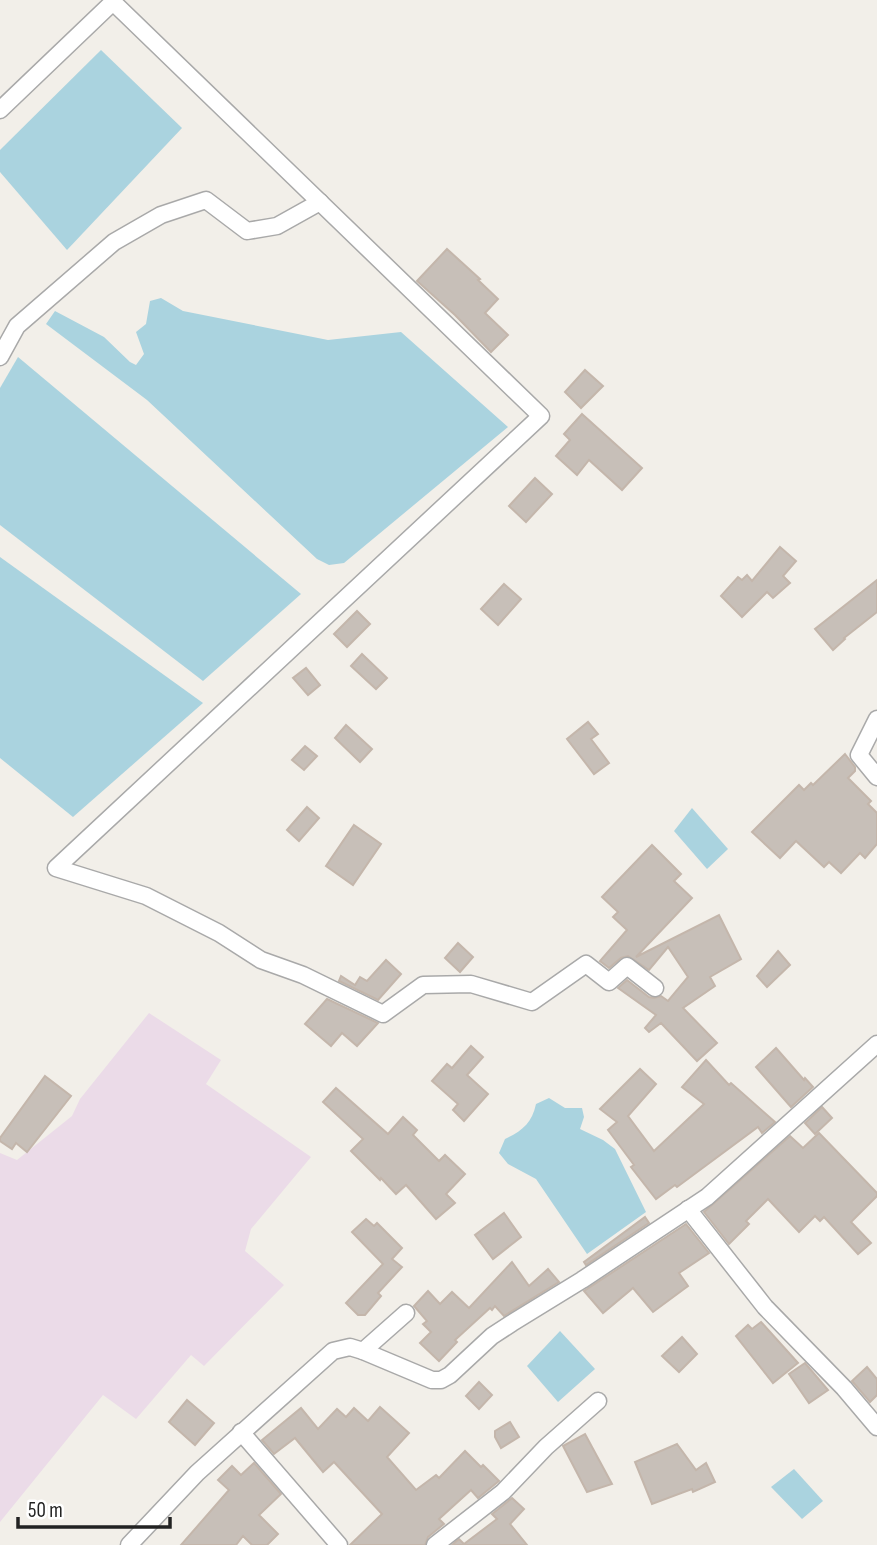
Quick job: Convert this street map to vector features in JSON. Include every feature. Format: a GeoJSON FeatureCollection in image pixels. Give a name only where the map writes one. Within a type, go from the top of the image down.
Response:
{"type":"FeatureCollection","features":[{"type":"Feature","properties":{"kind":"street"},"geometry":{"type":"LineString","coordinates":[[0,110],[113,2],[541,416],[56,868],[146,896],[219,933],[261,960],[303,975],[383,1014],[423,985],[471,984],[532,1002],[586,964],[610,982],[627,966],[655,988]]}},
{"type":"Feature","properties":{"kind":"street"},"geometry":{"type":"LineString","coordinates":[[0,357],[17,326],[114,242],[161,215],[206,200],[247,231],[277,226],[320,202]]}},
{"type":"Feature","properties":{"kind":"street"},"geometry":{"type":"LineString","coordinates":[[877,719],[859,755],[877,778]]}},
{"type":"Feature","properties":{"kind":"street"},"geometry":{"type":"LineString","coordinates":[[129,1545],[241,1432],[333,1351],[350,1347],[432,1380],[441,1380],[450,1375],[492,1336],[512,1322],[582,1280],[707,1197],[877,1044]]}},
{"type":"Feature","properties":{"kind":"street"},"geometry":{"type":"LineString","coordinates":[[688,1209],[765,1307],[844,1388],[877,1427]]}},
{"type":"Feature","properties":{"kind":"street"},"geometry":{"type":"LineString","coordinates":[[363,1351],[406,1313]]}},
{"type":"Feature","properties":{"kind":"street"},"geometry":{"type":"LineString","coordinates":[[435,1545],[503,1492],[598,1401]]}},
{"type":"Feature","properties":{"kind":"street"},"geometry":{"type":"LineString","coordinates":[[241,1432],[339,1545]]}},
{"type":"Feature","properties":{"kind":"shaded area"},"geometry":{"type":"Polygon","coordinates":[[[149,1013],[221,1060],[206,1084],[311,1157],[251,1229],[245,1251],[284,1285],[204,1366],[191,1355],[136,1419],[103,1395],[0,1522],[0,1153],[17,1160],[72,1116],[80,1099],[149,1013]]]}},
{"type":"Feature","properties":{"kind":"water"},"geometry":{"type":"Polygon","coordinates":[[[101,50],[182,128],[67,250],[0,172],[0,150],[101,50]]]}},
{"type":"Feature","properties":{"kind":"water"},"geometry":{"type":"Polygon","coordinates":[[[161,298],[183,311],[328,340],[401,332],[508,427],[344,563],[329,565],[317,559],[147,400],[46,324],[55,311],[104,337],[136,365],[144,354],[136,332],[146,324],[150,301],[161,298]]]}},
{"type":"Feature","properties":{"kind":"water"},"geometry":{"type":"Polygon","coordinates":[[[18,357],[301,594],[203,681],[0,525],[0,388],[18,357]]]}},
{"type":"Feature","properties":{"kind":"water"},"geometry":{"type":"Polygon","coordinates":[[[0,557],[203,703],[73,817],[0,758],[0,557]]]}},
{"type":"Feature","properties":{"kind":"water"},"geometry":{"type":"Polygon","coordinates":[[[692,808],[728,849],[707,869],[674,831],[692,808]]]}},
{"type":"Feature","properties":{"kind":"water"},"geometry":{"type":"Polygon","coordinates":[[[549,1098],[565,1108],[582,1108],[584,1117],[580,1129],[615,1149],[646,1212],[587,1254],[536,1179],[508,1164],[499,1153],[505,1139],[529,1121],[536,1104],[549,1098]]]}},
{"type":"Feature","properties":{"kind":"water"},"geometry":{"type":"Polygon","coordinates":[[[560,1331],[595,1369],[558,1402],[527,1366],[560,1331]]]}},
{"type":"Feature","properties":{"kind":"water"},"geometry":{"type":"Polygon","coordinates":[[[794,1469],[823,1501],[802,1519],[771,1487],[794,1469]]]}},
{"type":"Feature","properties":{"kind":"building"},"geometry":{"type":"Polygon","coordinates":[[[447,249],[498,299],[485,313],[508,335],[491,352],[417,281],[447,249]]]}},
{"type":"Feature","properties":{"kind":"building"},"geometry":{"type":"Polygon","coordinates":[[[585,370],[603,386],[581,408],[565,392],[585,370]]]}},
{"type":"Feature","properties":{"kind":"building"},"geometry":{"type":"Polygon","coordinates":[[[582,414],[642,468],[622,490],[589,460],[577,475],[556,456],[570,440],[564,434],[582,414]]]}},
{"type":"Feature","properties":{"kind":"building"},"geometry":{"type":"Polygon","coordinates":[[[535,478],[552,494],[526,522],[509,506],[535,478]]]}},
{"type":"Feature","properties":{"kind":"building"},"geometry":{"type":"Polygon","coordinates":[[[780,547],[796,561],[783,576],[790,583],[773,598],[767,592],[742,617],[721,596],[738,577],[742,580],[747,575],[752,581],[780,547]]]}},
{"type":"Feature","properties":{"kind":"building"},"geometry":{"type":"Polygon","coordinates":[[[877,580],[877,612],[833,650],[815,629],[877,580]]]}},
{"type":"Feature","properties":{"kind":"building"},"geometry":{"type":"Polygon","coordinates":[[[504,584],[521,599],[498,625],[481,609],[504,584]]]}},
{"type":"Feature","properties":{"kind":"building"},"geometry":{"type":"Polygon","coordinates":[[[357,611],[370,624],[347,647],[334,634],[357,611]]]}},
{"type":"Feature","properties":{"kind":"building"},"geometry":{"type":"Polygon","coordinates":[[[362,654],[387,678],[376,689],[351,666],[362,654]]]}},
{"type":"Feature","properties":{"kind":"building"},"geometry":{"type":"Polygon","coordinates":[[[306,668],[320,685],[308,695],[293,678],[306,668]]]}},
{"type":"Feature","properties":{"kind":"building"},"geometry":{"type":"Polygon","coordinates":[[[588,722],[598,734],[591,739],[609,763],[594,774],[567,739],[588,722]]]}},
{"type":"Feature","properties":{"kind":"building"},"geometry":{"type":"Polygon","coordinates":[[[346,725],[372,749],[360,762],[335,738],[346,725]]]}},
{"type":"Feature","properties":{"kind":"building"},"geometry":{"type":"Polygon","coordinates":[[[305,746],[317,756],[304,770],[292,760],[305,746]]]}},
{"type":"Feature","properties":{"kind":"building"},"geometry":{"type":"Polygon","coordinates":[[[845,754],[855,767],[855,771],[848,778],[871,801],[868,804],[877,813],[877,844],[865,858],[860,853],[841,873],[829,862],[824,867],[796,841],[780,858],[752,832],[799,785],[804,790],[811,783],[813,785],[845,754]]]}},
{"type":"Feature","properties":{"kind":"building"},"geometry":{"type":"Polygon","coordinates":[[[307,807],[319,818],[299,841],[287,830],[307,807]]]}},
{"type":"Feature","properties":{"kind":"building"},"geometry":{"type":"Polygon","coordinates":[[[354,825],[381,844],[353,885],[326,866],[354,825]]]}},
{"type":"Feature","properties":{"kind":"building"},"geometry":{"type":"Polygon","coordinates":[[[652,845],[681,874],[674,881],[692,898],[636,957],[719,915],[741,959],[710,977],[715,986],[683,1008],[717,1043],[697,1061],[661,1023],[649,1032],[645,1028],[656,1015],[618,988],[627,980],[649,997],[661,996],[668,1001],[688,977],[668,947],[649,970],[628,956],[609,968],[600,961],[627,930],[613,917],[618,912],[602,897],[652,845]]]}},
{"type":"Feature","properties":{"kind":"building"},"geometry":{"type":"Polygon","coordinates":[[[458,943],[473,957],[460,972],[445,958],[458,943]]]}},
{"type":"Feature","properties":{"kind":"building"},"geometry":{"type":"Polygon","coordinates":[[[778,951],[790,965],[767,987],[757,976],[778,951]]]}},
{"type":"Feature","properties":{"kind":"building"},"geometry":{"type":"Polygon","coordinates":[[[386,960],[401,974],[378,1000],[339,981],[341,976],[355,985],[360,977],[367,981],[386,960]]]}},
{"type":"Feature","properties":{"kind":"building"},"geometry":{"type":"Polygon","coordinates":[[[327,999],[378,1023],[357,1046],[342,1033],[331,1046],[305,1024],[327,999]]]}},
{"type":"Feature","properties":{"kind":"building"},"geometry":{"type":"Polygon","coordinates":[[[471,1046],[483,1057],[467,1075],[488,1094],[464,1121],[453,1110],[458,1104],[432,1081],[447,1064],[452,1068],[471,1046]]]}},
{"type":"Feature","properties":{"kind":"building"},"geometry":{"type":"Polygon","coordinates":[[[776,1048],[813,1087],[791,1107],[756,1067],[776,1048]]]}},
{"type":"Feature","properties":{"kind":"building"},"geometry":{"type":"Polygon","coordinates":[[[706,1060],[729,1085],[731,1083],[775,1122],[762,1133],[758,1127],[677,1187],[675,1185],[656,1199],[631,1167],[634,1165],[608,1130],[617,1122],[600,1109],[640,1069],[656,1084],[628,1116],[654,1151],[704,1104],[682,1087],[706,1060]]]}},
{"type":"Feature","properties":{"kind":"building"},"geometry":{"type":"Polygon","coordinates":[[[45,1076],[71,1096],[27,1152],[16,1143],[12,1149],[0,1141],[0,1138],[45,1076]]]}},
{"type":"Feature","properties":{"kind":"building"},"geometry":{"type":"Polygon","coordinates":[[[336,1088],[388,1134],[403,1117],[417,1130],[413,1135],[439,1161],[445,1155],[465,1174],[446,1194],[455,1203],[436,1219],[406,1185],[396,1194],[381,1178],[380,1180],[351,1151],[363,1139],[323,1102],[336,1088]]]}},
{"type":"Feature","properties":{"kind":"building"},"geometry":{"type":"Polygon","coordinates":[[[822,1107],[832,1118],[815,1134],[805,1123],[822,1107]]]}},
{"type":"Feature","properties":{"kind":"building"},"geometry":{"type":"Polygon","coordinates":[[[819,1133],[877,1193],[851,1222],[871,1243],[858,1254],[824,1217],[820,1221],[815,1216],[799,1232],[768,1199],[746,1221],[749,1224],[729,1244],[704,1212],[790,1136],[803,1148],[819,1133]]]}},
{"type":"Feature","properties":{"kind":"building"},"geometry":{"type":"Polygon","coordinates":[[[504,1213],[521,1237],[493,1259],[475,1235],[504,1213]]]}},
{"type":"Feature","properties":{"kind":"building"},"geometry":{"type":"Polygon","coordinates":[[[645,1217],[649,1223],[586,1265],[584,1262],[645,1217]]]}},
{"type":"Feature","properties":{"kind":"building"},"geometry":{"type":"Polygon","coordinates":[[[366,1219],[374,1226],[377,1223],[402,1248],[392,1259],[402,1267],[378,1293],[381,1296],[365,1315],[358,1315],[346,1303],[383,1264],[352,1232],[366,1219]]]}},
{"type":"Feature","properties":{"kind":"building"},"geometry":{"type":"Polygon","coordinates":[[[686,1224],[709,1253],[679,1273],[688,1286],[653,1312],[633,1288],[603,1313],[584,1291],[686,1224]]]}},
{"type":"Feature","properties":{"kind":"building"},"geometry":{"type":"Polygon","coordinates":[[[512,1262],[529,1286],[548,1269],[559,1282],[504,1316],[495,1306],[492,1310],[490,1308],[455,1340],[457,1342],[439,1361],[420,1343],[431,1332],[423,1324],[427,1321],[414,1306],[428,1291],[440,1304],[452,1292],[469,1308],[512,1262]]]}},
{"type":"Feature","properties":{"kind":"building"},"geometry":{"type":"Polygon","coordinates":[[[761,1322],[798,1363],[773,1383],[736,1336],[748,1325],[752,1329],[761,1322]]]}},
{"type":"Feature","properties":{"kind":"building"},"geometry":{"type":"Polygon","coordinates":[[[682,1337],[697,1354],[679,1372],[662,1356],[682,1337]]]}},
{"type":"Feature","properties":{"kind":"building"},"geometry":{"type":"Polygon","coordinates":[[[805,1363],[828,1390],[809,1403],[789,1374],[805,1363]]]}},
{"type":"Feature","properties":{"kind":"building"},"geometry":{"type":"Polygon","coordinates":[[[867,1367],[877,1379],[877,1395],[870,1402],[852,1381],[867,1367]]]}},
{"type":"Feature","properties":{"kind":"building"},"geometry":{"type":"Polygon","coordinates":[[[479,1382],[492,1395],[479,1409],[466,1396],[479,1382]]]}},
{"type":"Feature","properties":{"kind":"building"},"geometry":{"type":"Polygon","coordinates":[[[187,1400],[214,1423],[195,1445],[169,1422],[187,1400]]]}},
{"type":"Feature","properties":{"kind":"building"},"geometry":{"type":"Polygon","coordinates":[[[380,1407],[409,1433],[387,1457],[416,1490],[436,1475],[439,1478],[465,1451],[499,1481],[478,1498],[471,1490],[439,1519],[444,1524],[428,1537],[425,1545],[350,1545],[382,1514],[334,1462],[323,1472],[295,1438],[274,1454],[262,1440],[301,1408],[318,1429],[337,1409],[346,1417],[354,1408],[368,1421],[380,1407]]]}},
{"type":"Feature","properties":{"kind":"building"},"geometry":{"type":"Polygon","coordinates":[[[510,1422],[519,1437],[501,1448],[495,1431],[510,1422]]]}},
{"type":"Feature","properties":{"kind":"building"},"geometry":{"type":"Polygon","coordinates":[[[585,1434],[612,1484],[587,1492],[563,1446],[585,1434]]]}},
{"type":"Feature","properties":{"kind":"building"},"geometry":{"type":"Polygon","coordinates":[[[677,1444],[696,1470],[706,1463],[715,1482],[693,1492],[692,1489],[652,1504],[635,1462],[677,1444]]]}},
{"type":"Feature","properties":{"kind":"building"},"geometry":{"type":"Polygon","coordinates":[[[254,1463],[281,1494],[259,1515],[278,1534],[267,1545],[252,1545],[243,1536],[236,1545],[181,1545],[229,1490],[218,1480],[232,1466],[241,1475],[254,1463]]]}},
{"type":"Feature","properties":{"kind":"building"},"geometry":{"type":"Polygon","coordinates":[[[512,1498],[524,1509],[510,1524],[527,1545],[452,1545],[459,1539],[464,1544],[497,1519],[492,1514],[512,1498]]]}}]}
